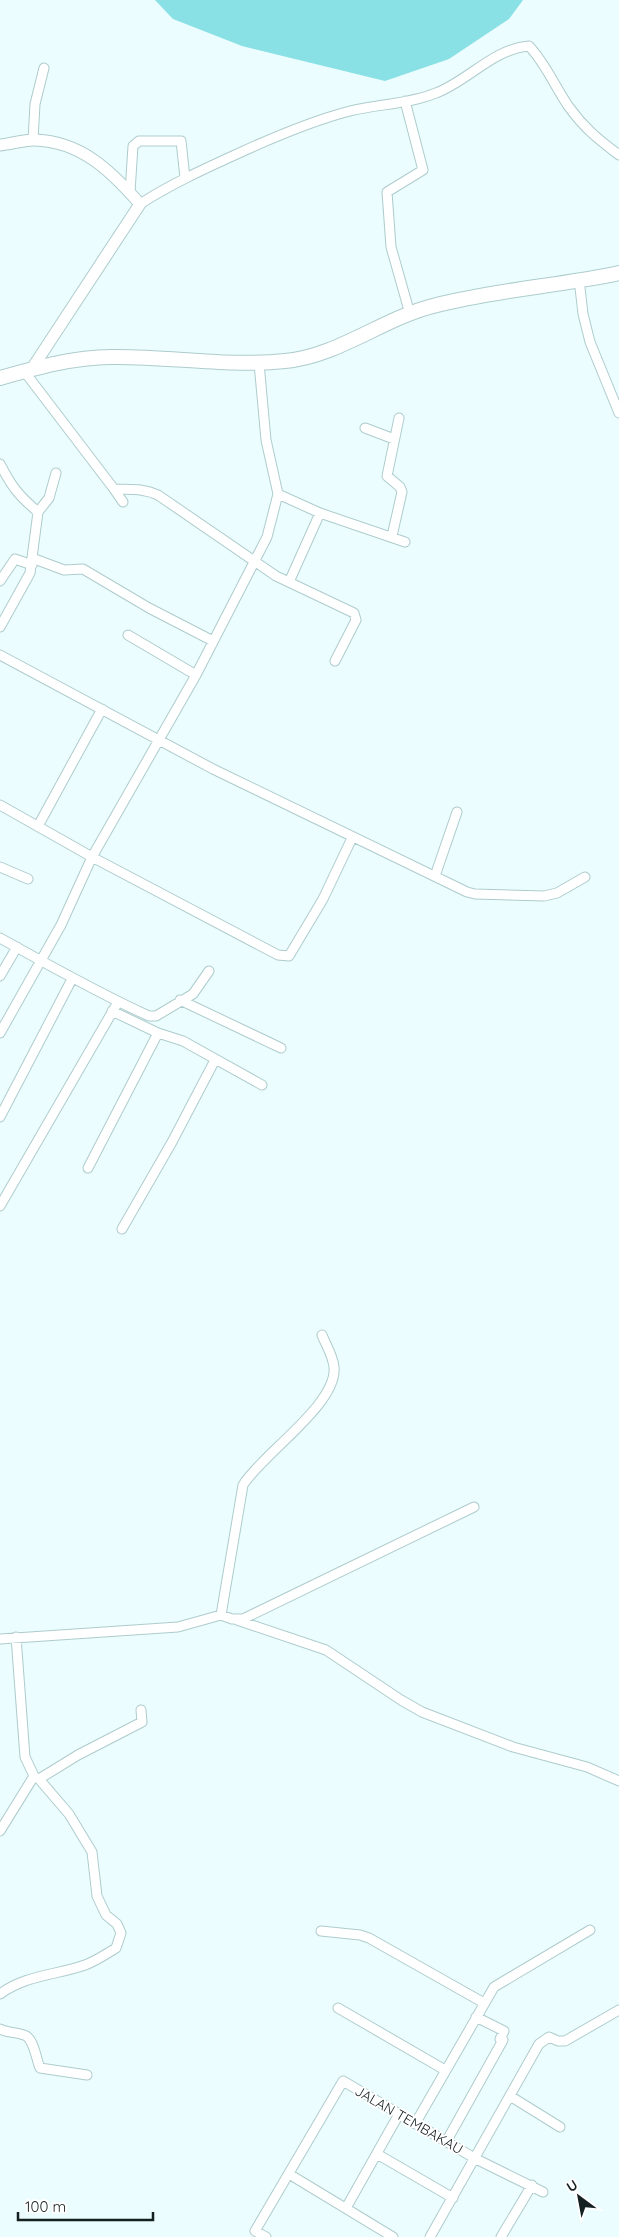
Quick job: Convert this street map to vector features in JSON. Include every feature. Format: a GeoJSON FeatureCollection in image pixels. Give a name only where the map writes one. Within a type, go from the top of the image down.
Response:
{"type":"FeatureCollection","features":[{"type":"Feature","properties":{"kind":"main road"},"geometry":{"type":"LineString","coordinates":[[0,378],[28,369],[110,357],[259,362],[286,361],[333,348],[432,306],[619,273]]}},
{"type":"Feature","properties":{"kind":"street"},"geometry":{"type":"LineString","coordinates":[[123,502],[28,369],[140,204],[185,178],[306,124],[351,111],[406,101],[446,89],[498,55],[517,47],[529,46],[538,56],[569,107],[593,136],[619,155]]}},
{"type":"Feature","properties":{"kind":"street"},"geometry":{"type":"LineString","coordinates":[[33,140],[35,104],[44,68]]}},
{"type":"Feature","properties":{"kind":"street"},"geometry":{"type":"LineString","coordinates":[[406,101],[423,170],[387,192],[391,248],[410,314]]}},
{"type":"Feature","properties":{"kind":"street"},"geometry":{"type":"LineString","coordinates":[[0,145],[33,140],[60,143],[79,150],[118,179],[140,204]]}},
{"type":"Feature","properties":{"kind":"street"},"geometry":{"type":"LineString","coordinates":[[130,192],[133,146],[136,142],[181,141],[185,178]]}},
{"type":"Feature","properties":{"kind":"street"},"geometry":{"type":"LineString","coordinates":[[579,279],[583,314],[590,342],[619,413]]}},
{"type":"Feature","properties":{"kind":"street"},"geometry":{"type":"LineString","coordinates":[[0,1033],[76,896],[92,857],[157,740],[196,675],[267,537],[278,494],[266,440],[259,362]]}},
{"type":"Feature","properties":{"kind":"street"},"geometry":{"type":"LineString","coordinates":[[392,536],[402,492],[400,486],[387,476],[399,418]]}},
{"type":"Feature","properties":{"kind":"street"},"geometry":{"type":"LineString","coordinates":[[365,428],[394,439]]}},
{"type":"Feature","properties":{"kind":"street"},"geometry":{"type":"LineString","coordinates":[[0,464],[13,488],[22,499],[38,512]]}},
{"type":"Feature","properties":{"kind":"street"},"geometry":{"type":"LineString","coordinates":[[0,627],[26,583],[32,562],[38,512],[49,498],[56,473]]}},
{"type":"Feature","properties":{"kind":"street"},"geometry":{"type":"LineString","coordinates":[[114,489],[137,489],[158,495],[254,563],[356,615],[356,620],[335,660]]}},
{"type":"Feature","properties":{"kind":"street"},"geometry":{"type":"LineString","coordinates":[[278,494],[320,513],[405,542]]}},
{"type":"Feature","properties":{"kind":"street"},"geometry":{"type":"LineString","coordinates":[[289,582],[320,513]]}},
{"type":"Feature","properties":{"kind":"street"},"geometry":{"type":"LineString","coordinates":[[0,581],[15,559],[64,570],[83,569],[149,608],[213,641]]}},
{"type":"Feature","properties":{"kind":"street"},"geometry":{"type":"LineString","coordinates":[[128,635],[196,675]]}},
{"type":"Feature","properties":{"kind":"street"},"geometry":{"type":"LineString","coordinates":[[0,655],[157,740],[352,838],[474,894],[544,896],[557,893],[585,877]]}},
{"type":"Feature","properties":{"kind":"street"},"geometry":{"type":"LineString","coordinates":[[38,826],[101,710]]}},
{"type":"Feature","properties":{"kind":"street"},"geometry":{"type":"LineString","coordinates":[[0,805],[92,857],[269,951],[286,958],[323,899],[352,838]]}},
{"type":"Feature","properties":{"kind":"street"},"geometry":{"type":"LineString","coordinates":[[435,876],[457,812]]}},
{"type":"Feature","properties":{"kind":"street"},"geometry":{"type":"LineString","coordinates":[[0,867],[28,879]]}},
{"type":"Feature","properties":{"kind":"street"},"geometry":{"type":"LineString","coordinates":[[0,938],[41,959],[72,979],[152,1017],[193,994],[209,971]]}},
{"type":"Feature","properties":{"kind":"street"},"geometry":{"type":"LineString","coordinates":[[0,976],[17,947]]}},
{"type":"Feature","properties":{"kind":"street"},"geometry":{"type":"LineString","coordinates":[[0,1117],[72,979]]}},
{"type":"Feature","properties":{"kind":"street"},"geometry":{"type":"LineString","coordinates":[[180,1000],[282,1048]]}},
{"type":"Feature","properties":{"kind":"street"},"geometry":{"type":"LineString","coordinates":[[0,1206],[118,1002]]}},
{"type":"Feature","properties":{"kind":"street"},"geometry":{"type":"LineString","coordinates":[[112,1011],[158,1033],[183,1041],[262,1085]]}},
{"type":"Feature","properties":{"kind":"street"},"geometry":{"type":"LineString","coordinates":[[88,1168],[158,1033]]}},
{"type":"Feature","properties":{"kind":"street"},"geometry":{"type":"LineString","coordinates":[[122,1229],[172,1142],[215,1060]]}},
{"type":"Feature","properties":{"kind":"street"},"geometry":{"type":"LineString","coordinates":[[221,1615],[243,1485],[318,1404],[333,1380],[333,1360],[322,1335]]}},
{"type":"Feature","properties":{"kind":"street"},"geometry":{"type":"LineString","coordinates":[[232,1619],[243,1619],[474,1507]]}},
{"type":"Feature","properties":{"kind":"street"},"geometry":{"type":"LineString","coordinates":[[0,1639],[178,1627],[221,1615],[326,1650],[422,1712],[513,1747],[587,1767],[619,1781]]}},
{"type":"Feature","properties":{"kind":"street"},"geometry":{"type":"LineString","coordinates":[[0,1994],[7,1988],[35,1977],[86,1965],[116,1948],[121,1933],[117,1924],[106,1915],[97,1896],[92,1852],[69,1814],[37,1777],[25,1757],[16,1637]]}},
{"type":"Feature","properties":{"kind":"street"},"geometry":{"type":"LineString","coordinates":[[0,1831],[37,1777],[142,1722],[141,1710]]}},
{"type":"Feature","properties":{"kind":"street"},"geometry":{"type":"LineString","coordinates":[[415,2124],[490,1992],[500,1983],[590,1930]]}},
{"type":"Feature","properties":{"kind":"street"},"geometry":{"type":"LineString","coordinates":[[321,1931],[360,1935],[369,1938],[484,2003]]}},
{"type":"Feature","properties":{"kind":"street"},"geometry":{"type":"LineString","coordinates":[[338,2008],[445,2070]]}},
{"type":"Feature","properties":{"kind":"street"},"geometry":{"type":"LineString","coordinates":[[430,2237],[542,2040],[549,2037],[558,2041],[565,2040],[619,2010]]}},
{"type":"Feature","properties":{"kind":"street"},"geometry":{"type":"LineString","coordinates":[[446,2142],[503,2040],[500,2039],[504,2031],[476,2016]]}},
{"type":"Feature","properties":{"kind":"street"},"geometry":{"type":"LineString","coordinates":[[0,2029],[7,2033],[27,2036],[31,2040],[40,2068],[87,2075]]}},
{"type":"Feature","properties":{"kind":"street","name":"JALAN TEMBAKAU"},"geometry":{"type":"LineString","coordinates":[[289,2174],[343,2081],[476,2159],[544,2192]]}},
{"type":"Feature","properties":{"kind":"street"},"geometry":{"type":"LineString","coordinates":[[510,2096],[560,2127]]}},
{"type":"Feature","properties":{"kind":"street"},"geometry":{"type":"LineString","coordinates":[[346,2208],[399,2114]]}},
{"type":"Feature","properties":{"kind":"street"},"geometry":{"type":"LineString","coordinates":[[376,2154],[453,2198]]}},
{"type":"Feature","properties":{"kind":"street"},"geometry":{"type":"LineString","coordinates":[[266,2237],[255,2231],[289,2174],[393,2237]]}},
{"type":"Feature","properties":{"kind":"street"},"geometry":{"type":"LineString","coordinates":[[501,2237],[532,2185]]}},
{"type":"Feature","properties":{"kind":"water"},"geometry":{"type":"Polygon","coordinates":[[[155,0],[523,0],[509,19],[449,59],[385,81],[242,46],[173,19],[155,0]]]}}]}
